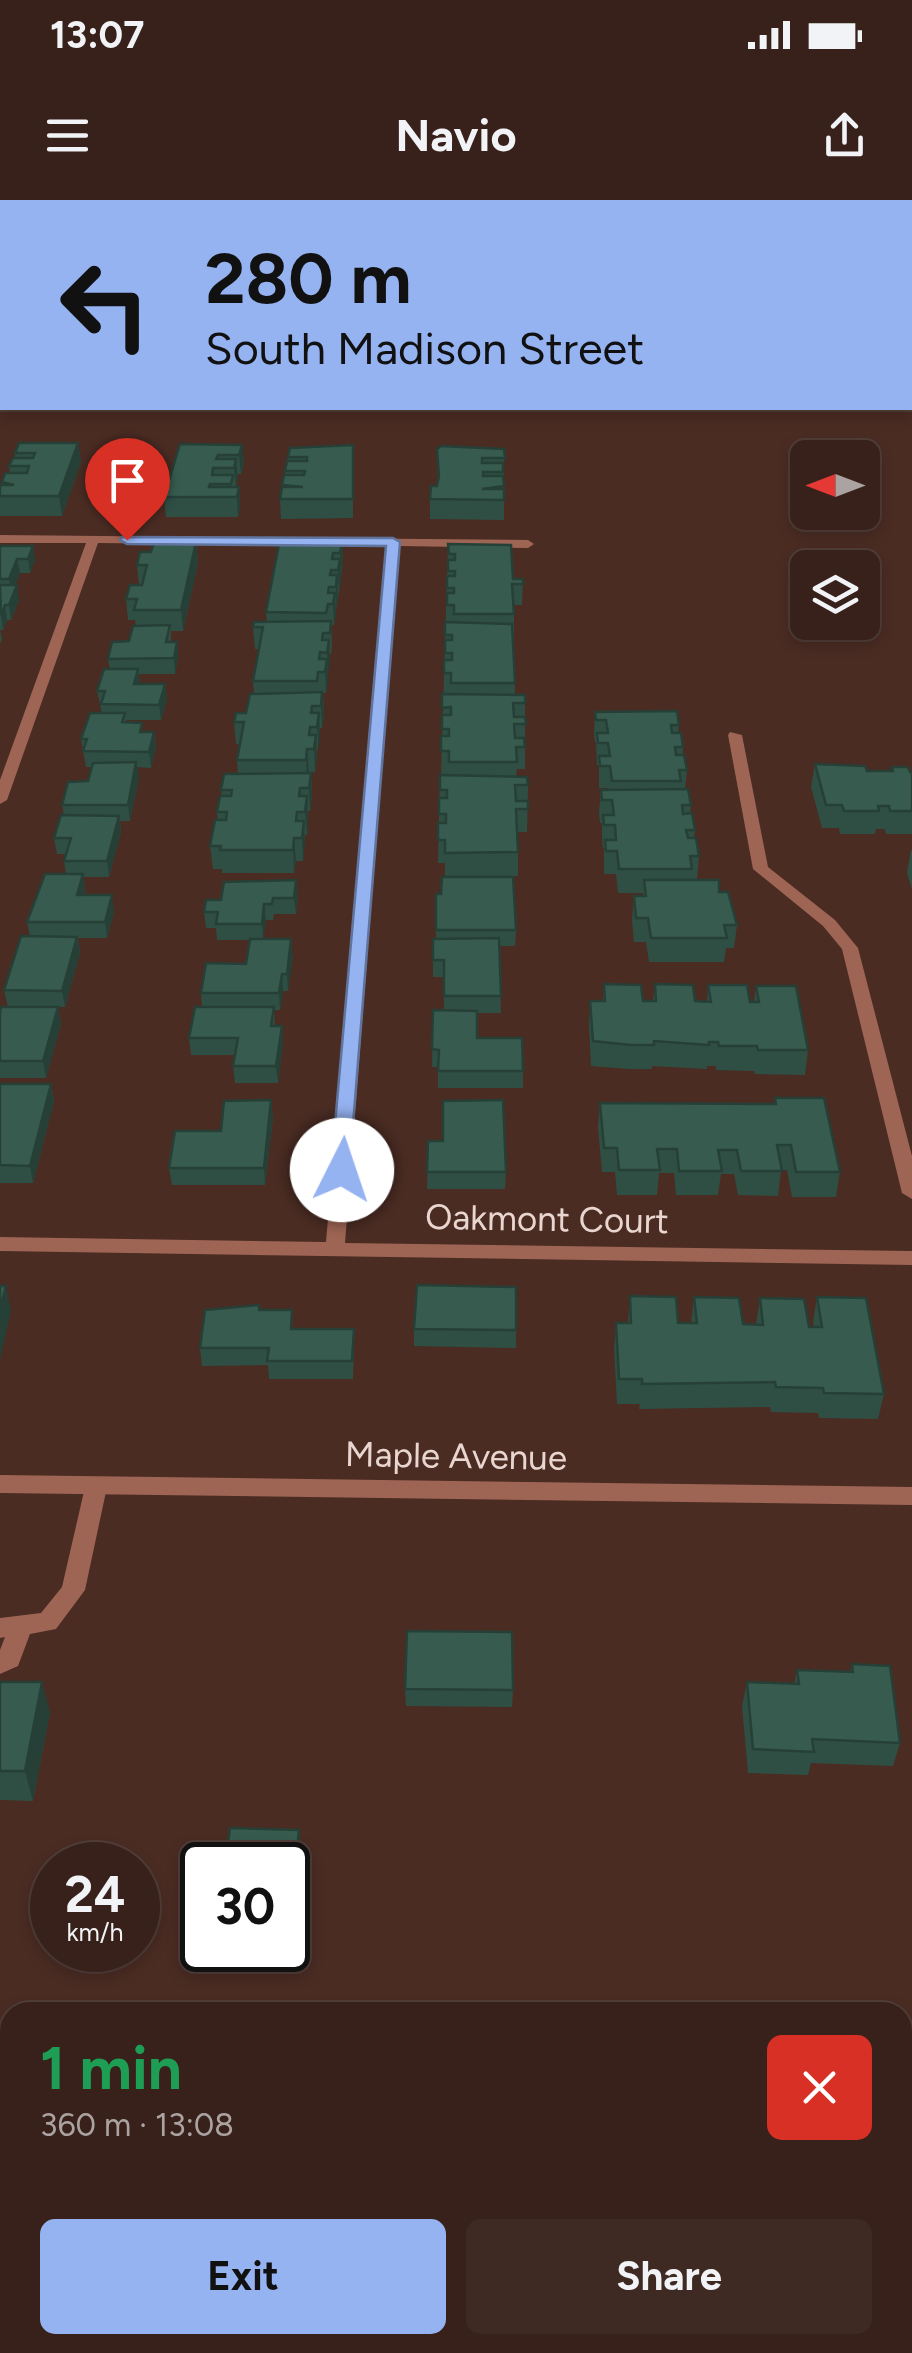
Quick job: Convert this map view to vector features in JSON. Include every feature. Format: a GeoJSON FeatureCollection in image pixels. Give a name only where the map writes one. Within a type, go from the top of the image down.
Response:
{"type":"FeatureCollection","features":[{"type":"Feature","properties":{"kind":"street"},"geometry":{"type":"LineString","coordinates":[[0,538],[528,544]]}},
{"type":"Feature","properties":{"kind":"street"},"geometry":{"type":"LineString","coordinates":[[0,800],[93,540]]}},
{"type":"Feature","properties":{"kind":"street"},"geometry":{"type":"LineString","coordinates":[[335,1248],[393,542]]}},
{"type":"Feature","properties":{"kind":"street"},"geometry":{"type":"LineString","coordinates":[[734,735],[761,869],[829,923],[850,948],[912,1193]]}},
{"type":"Feature","properties":{"kind":"street","name":"Oakmont Court"},"geometry":{"type":"LineString","coordinates":[[0,1244],[912,1258]]}},
{"type":"Feature","properties":{"kind":"street","name":"Maple Avenue"},"geometry":{"type":"LineString","coordinates":[[0,1484],[912,1496]]}},
{"type":"Feature","properties":{"kind":"street"},"geometry":{"type":"LineString","coordinates":[[0,1664],[9,1659],[10,1628],[48,1622],[74,1590],[96,1486]]}},
{"type":"Feature","properties":{"kind":"building"},"geometry":{"type":"Polygon","coordinates":[[[19,443],[78,443],[59,496],[0,496],[0,485],[14,485],[2,482],[5,473],[27,473],[29,466],[9,466],[13,458],[33,458],[35,453],[15,453],[19,443]]]}},
{"type":"Feature","properties":{"kind":"building"},"geometry":{"type":"Polygon","coordinates":[[[180,444],[242,445],[239,455],[218,455],[216,459],[236,459],[234,468],[213,468],[212,475],[233,475],[231,484],[209,487],[239,487],[237,497],[164,497],[180,444]]]}},
{"type":"Feature","properties":{"kind":"building"},"geometry":{"type":"Polygon","coordinates":[[[353,445],[353,499],[280,499],[282,487],[303,487],[282,485],[284,475],[304,475],[305,471],[285,471],[287,461],[307,461],[307,457],[288,457],[290,448],[353,445]]]}},
{"type":"Feature","properties":{"kind":"building"},"geometry":{"type":"Polygon","coordinates":[[[437,449],[504,449],[505,458],[482,458],[482,463],[503,463],[503,472],[483,472],[483,476],[503,476],[504,486],[482,489],[504,489],[504,500],[430,499],[431,486],[437,486],[437,449]]]}},
{"type":"Feature","properties":{"kind":"building"},"geometry":{"type":"Polygon","coordinates":[[[196,542],[181,610],[134,610],[137,599],[126,599],[130,585],[142,585],[147,565],[137,565],[140,552],[151,552],[154,543],[196,542]]]}},
{"type":"Feature","properties":{"kind":"building"},"geometry":{"type":"Polygon","coordinates":[[[342,543],[340,553],[333,553],[332,559],[340,559],[338,570],[331,570],[330,575],[337,575],[336,587],[329,587],[328,593],[335,593],[326,613],[266,612],[279,544],[342,543]]]}},
{"type":"Feature","properties":{"kind":"building"},"geometry":{"type":"Polygon","coordinates":[[[448,544],[511,545],[513,579],[523,579],[523,584],[512,584],[514,614],[454,614],[454,605],[447,605],[447,593],[454,593],[454,588],[447,588],[447,576],[455,576],[455,571],[448,571],[448,560],[455,560],[455,554],[449,554],[448,544]]]}},
{"type":"Feature","properties":{"kind":"building"},"geometry":{"type":"Polygon","coordinates":[[[0,546],[33,546],[28,559],[17,559],[9,579],[0,579],[0,546]]]}},
{"type":"Feature","properties":{"kind":"building"},"geometry":{"type":"Polygon","coordinates":[[[0,585],[17,585],[1,615],[0,585]]]}},
{"type":"Feature","properties":{"kind":"building"},"geometry":{"type":"Polygon","coordinates":[[[331,621],[330,633],[323,633],[322,640],[329,640],[327,653],[320,652],[319,659],[327,659],[325,672],[318,672],[317,681],[253,681],[263,627],[253,627],[254,622],[331,621]]]}},
{"type":"Feature","properties":{"kind":"building"},"geometry":{"type":"Polygon","coordinates":[[[445,622],[512,624],[515,683],[451,683],[451,673],[444,673],[444,660],[452,660],[452,653],[445,653],[445,640],[452,640],[452,635],[445,635],[445,622]]]}},
{"type":"Feature","properties":{"kind":"building"},"geometry":{"type":"Polygon","coordinates":[[[170,625],[166,642],[177,642],[174,658],[108,659],[112,642],[129,641],[133,626],[170,625]]]}},
{"type":"Feature","properties":{"kind":"building"},"geometry":{"type":"Polygon","coordinates":[[[104,669],[138,669],[134,684],[165,684],[159,705],[101,704],[105,691],[97,691],[104,669]]]}},
{"type":"Feature","properties":{"kind":"building"},"geometry":{"type":"Polygon","coordinates":[[[322,692],[321,706],[312,706],[311,713],[319,713],[317,727],[310,727],[309,735],[316,735],[314,749],[307,749],[306,760],[237,760],[244,722],[234,722],[236,713],[246,713],[250,694],[322,692]]]}},
{"type":"Feature","properties":{"kind":"building"},"geometry":{"type":"Polygon","coordinates":[[[442,694],[525,695],[525,703],[513,703],[514,717],[525,717],[526,724],[514,724],[515,738],[524,738],[525,747],[516,747],[517,762],[449,762],[449,751],[441,751],[441,736],[449,736],[449,729],[442,729],[442,715],[451,715],[451,707],[442,708],[442,694]]]}},
{"type":"Feature","properties":{"kind":"building"},"geometry":{"type":"Polygon","coordinates":[[[677,711],[679,725],[671,725],[672,733],[681,733],[683,747],[675,747],[676,755],[684,755],[687,770],[679,770],[681,781],[612,781],[610,766],[600,766],[599,756],[610,756],[608,743],[598,743],[597,733],[608,733],[606,720],[596,720],[595,712],[677,711]]]}},
{"type":"Feature","properties":{"kind":"building"},"geometry":{"type":"Polygon","coordinates":[[[90,713],[125,713],[122,722],[142,723],[140,732],[154,732],[149,752],[83,751],[87,739],[81,739],[90,713]]]}},
{"type":"Feature","properties":{"kind":"building"},"geometry":{"type":"Polygon","coordinates":[[[136,762],[128,805],[62,805],[68,782],[88,781],[93,763],[136,762]]]}},
{"type":"Feature","properties":{"kind":"building"},"geometry":{"type":"Polygon","coordinates":[[[815,764],[865,766],[867,771],[908,767],[912,772],[912,811],[890,811],[889,806],[878,806],[879,811],[844,811],[842,805],[826,805],[815,764]]]}},
{"type":"Feature","properties":{"kind":"building"},"geometry":{"type":"Polygon","coordinates":[[[311,773],[309,788],[300,788],[299,796],[307,796],[305,812],[297,812],[296,821],[304,821],[302,838],[294,838],[293,850],[220,850],[221,846],[210,846],[215,820],[226,820],[227,812],[217,812],[220,796],[231,796],[232,790],[221,790],[224,774],[311,773]]]}},
{"type":"Feature","properties":{"kind":"building"},"geometry":{"type":"Polygon","coordinates":[[[440,775],[527,777],[528,785],[515,785],[516,801],[528,801],[528,809],[516,809],[518,852],[445,853],[445,840],[438,840],[438,823],[446,823],[446,814],[439,814],[439,798],[447,798],[447,790],[440,790],[440,775]]]}},
{"type":"Feature","properties":{"kind":"building"},"geometry":{"type":"Polygon","coordinates":[[[688,789],[691,805],[682,805],[683,814],[692,813],[695,830],[686,830],[688,838],[696,838],[699,856],[690,856],[692,869],[619,869],[617,851],[606,851],[605,840],[616,840],[615,825],[604,825],[603,815],[614,815],[612,800],[602,800],[601,790],[688,789]]]}},
{"type":"Feature","properties":{"kind":"building"},"geometry":{"type":"Polygon","coordinates":[[[61,815],[119,816],[107,861],[64,861],[71,838],[54,838],[61,815]]]}},
{"type":"Feature","properties":{"kind":"building"},"geometry":{"type":"Polygon","coordinates":[[[45,874],[83,874],[77,895],[112,895],[105,922],[27,922],[45,874]]]}},
{"type":"Feature","properties":{"kind":"building"},"geometry":{"type":"Polygon","coordinates":[[[442,877],[513,877],[516,930],[436,930],[436,894],[441,894],[442,877]]]}},
{"type":"Feature","properties":{"kind":"building"},"geometry":{"type":"Polygon","coordinates":[[[296,880],[294,898],[273,898],[272,904],[264,904],[262,924],[216,924],[218,912],[204,912],[206,900],[221,900],[224,882],[296,880]]]}},
{"type":"Feature","properties":{"kind":"building"},"geometry":{"type":"Polygon","coordinates":[[[644,880],[719,880],[719,892],[728,892],[737,925],[724,925],[727,938],[651,938],[648,918],[636,918],[634,896],[646,896],[644,880]]]}},
{"type":"Feature","properties":{"kind":"building"},"geometry":{"type":"Polygon","coordinates":[[[21,936],[77,937],[62,991],[4,990],[21,936]]]}},
{"type":"Feature","properties":{"kind":"building"},"geometry":{"type":"Polygon","coordinates":[[[499,938],[501,996],[444,996],[444,960],[433,960],[433,939],[499,938]]]}},
{"type":"Feature","properties":{"kind":"building"},"geometry":{"type":"Polygon","coordinates":[[[250,939],[291,939],[287,974],[282,974],[279,993],[201,993],[206,963],[246,964],[250,939]]]}},
{"type":"Feature","properties":{"kind":"building"},"geometry":{"type":"Polygon","coordinates":[[[604,984],[641,985],[643,1001],[656,1001],[655,984],[693,985],[695,1001],[711,1002],[708,985],[747,985],[750,1002],[759,1002],[756,986],[796,986],[808,1050],[758,1050],[757,1046],[719,1046],[718,1042],[709,1045],[654,1041],[654,1045],[631,1045],[593,1041],[590,1001],[605,1001],[604,984]]]}},
{"type":"Feature","properties":{"kind":"building"},"geometry":{"type":"Polygon","coordinates":[[[1,1007],[58,1007],[43,1061],[0,1061],[1,1007]]]}},
{"type":"Feature","properties":{"kind":"building"},"geometry":{"type":"Polygon","coordinates":[[[195,1007],[274,1007],[271,1026],[282,1026],[276,1066],[233,1066],[238,1038],[189,1038],[195,1007]]]}},
{"type":"Feature","properties":{"kind":"building"},"geometry":{"type":"Polygon","coordinates":[[[433,1010],[477,1011],[477,1038],[522,1038],[523,1071],[438,1071],[439,1050],[432,1049],[433,1010]]]}},
{"type":"Feature","properties":{"kind":"building"},"geometry":{"type":"Polygon","coordinates":[[[0,1084],[51,1084],[30,1166],[0,1165],[0,1084]]]}},
{"type":"Feature","properties":{"kind":"building"},"geometry":{"type":"Polygon","coordinates":[[[775,1098],[824,1098],[840,1172],[796,1172],[791,1145],[777,1145],[782,1171],[741,1171],[737,1150],[718,1150],[722,1171],[679,1171],[677,1149],[657,1149],[660,1170],[619,1170],[617,1148],[604,1148],[600,1103],[776,1104],[775,1098]]]}},
{"type":"Feature","properties":{"kind":"building"},"geometry":{"type":"Polygon","coordinates":[[[271,1100],[264,1168],[169,1168],[175,1131],[221,1131],[224,1101],[271,1100]]]}},
{"type":"Feature","properties":{"kind":"building"},"geometry":{"type":"Polygon","coordinates":[[[503,1100],[506,1172],[427,1172],[428,1141],[443,1141],[443,1101],[503,1100]]]}},
{"type":"Feature","properties":{"kind":"building"},"geometry":{"type":"Polygon","coordinates":[[[417,1285],[516,1287],[516,1330],[414,1329],[417,1285]]]}},
{"type":"Feature","properties":{"kind":"building"},"geometry":{"type":"Polygon","coordinates":[[[0,1286],[6,1286],[0,1310],[0,1286]]]}},
{"type":"Feature","properties":{"kind":"building"},"geometry":{"type":"Polygon","coordinates":[[[630,1296],[676,1297],[678,1323],[697,1323],[694,1297],[739,1298],[743,1324],[763,1325],[760,1298],[804,1299],[809,1327],[822,1327],[817,1297],[866,1298],[884,1394],[824,1393],[823,1388],[776,1387],[775,1382],[642,1384],[642,1379],[619,1379],[616,1323],[631,1323],[630,1296]]]}},
{"type":"Feature","properties":{"kind":"building"},"geometry":{"type":"Polygon","coordinates":[[[259,1305],[259,1310],[292,1310],[291,1329],[354,1329],[352,1361],[267,1361],[269,1348],[200,1348],[205,1310],[259,1305]]]}},
{"type":"Feature","properties":{"kind":"building"},"geometry":{"type":"Polygon","coordinates":[[[407,1631],[512,1632],[513,1690],[405,1689],[407,1631]]]}},
{"type":"Feature","properties":{"kind":"building"},"geometry":{"type":"Polygon","coordinates":[[[852,1664],[890,1666],[900,1743],[812,1739],[814,1752],[753,1749],[747,1682],[799,1684],[797,1670],[853,1672],[852,1664]]]}},
{"type":"Feature","properties":{"kind":"building"},"geometry":{"type":"Polygon","coordinates":[[[0,1682],[42,1682],[25,1771],[0,1771],[0,1682]]]}},
{"type":"Feature","properties":{"kind":"building"},"geometry":{"type":"Polygon","coordinates":[[[230,1828],[299,1830],[298,1842],[228,1842],[230,1828]]]}},
{"type":"Feature","properties":{"kind":"route"},"geometry":{"type":"LineString","coordinates":[[127,540],[393,542],[342,1170]]}}]}
